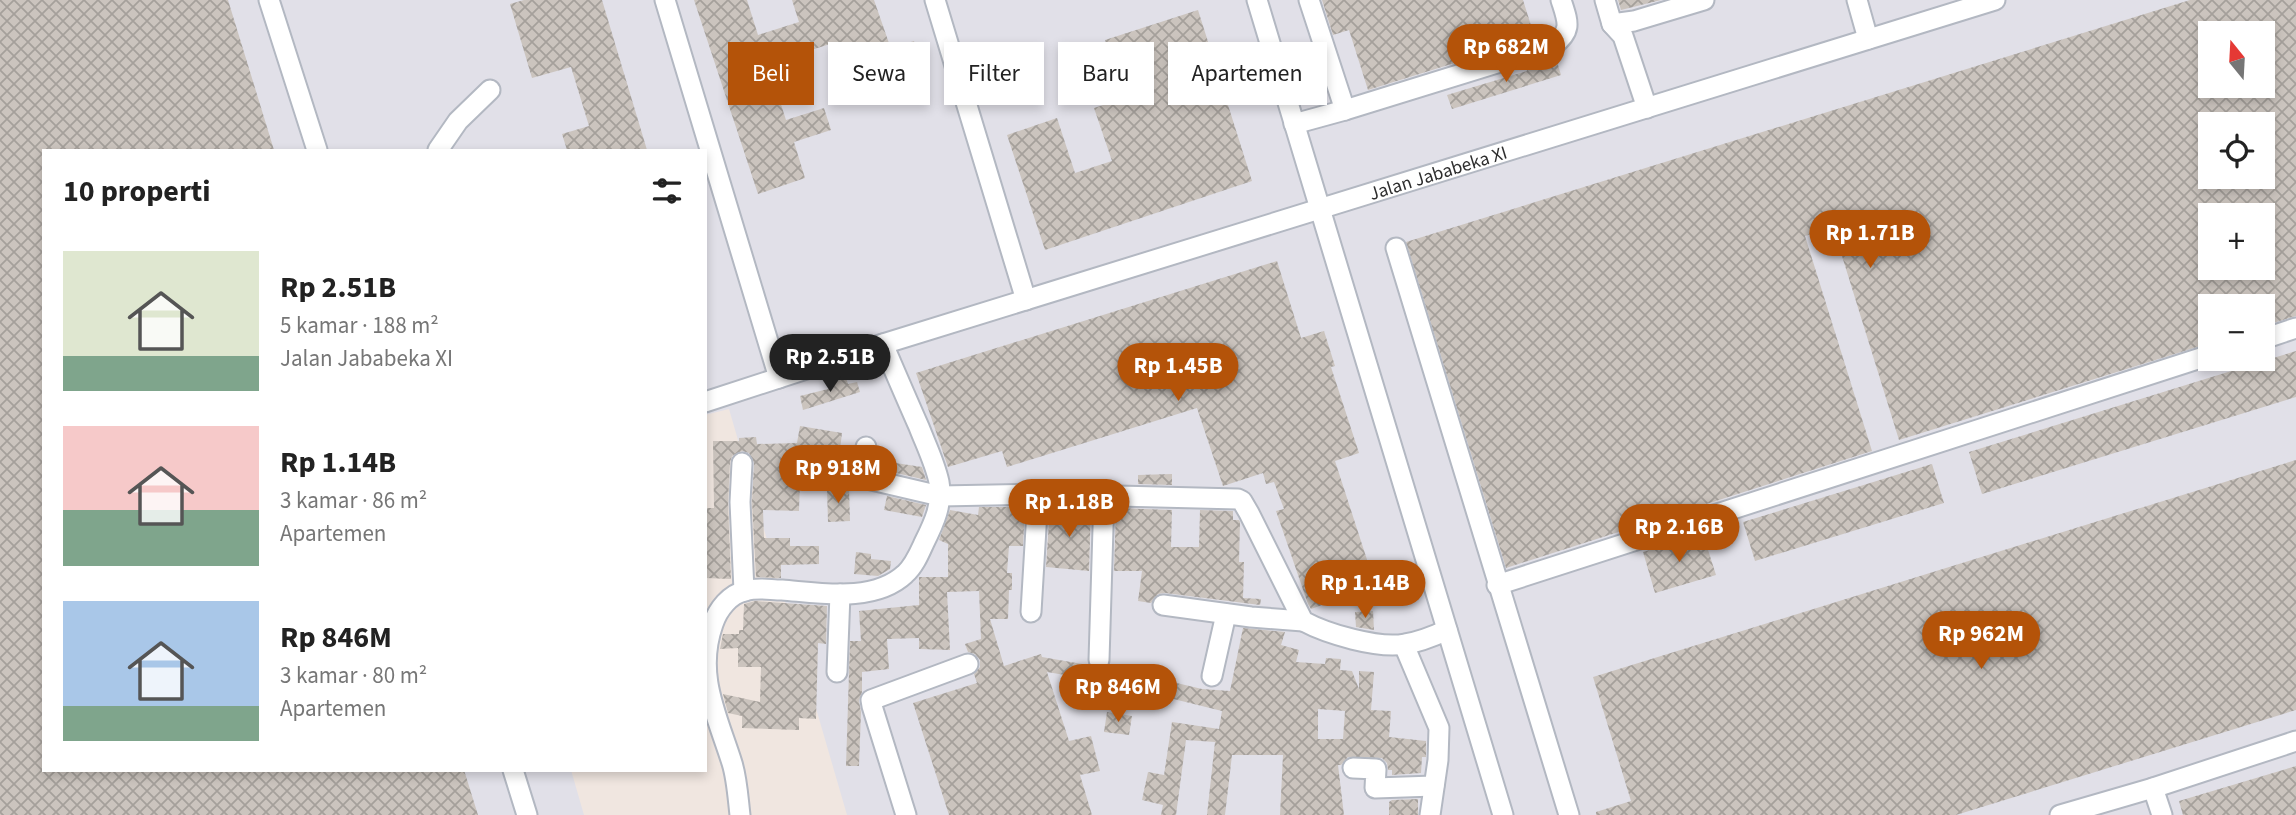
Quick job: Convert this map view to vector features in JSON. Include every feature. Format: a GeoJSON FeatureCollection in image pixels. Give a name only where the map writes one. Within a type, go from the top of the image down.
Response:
{"type":"FeatureCollection","features":[{"type":"Feature","properties":{"kind":"street"},"geometry":{"type":"LineString","coordinates":[[269,0],[317,149]]}},
{"type":"Feature","properties":{"kind":"street"},"geometry":{"type":"LineString","coordinates":[[664,0],[779,379]]}},
{"type":"Feature","properties":{"kind":"street"},"geometry":{"type":"LineString","coordinates":[[935,0],[1026,300]]}},
{"type":"Feature","properties":{"kind":"street"},"geometry":{"type":"LineString","coordinates":[[1257,0],[1503,815]]}},
{"type":"Feature","properties":{"kind":"street"},"geometry":{"type":"LineString","coordinates":[[1309,0],[1345,110]]}},
{"type":"Feature","properties":{"kind":"street"},"geometry":{"type":"LineString","coordinates":[[1294,124],[1552,47],[1563,38],[1567,29],[1561,0]]}},
{"type":"Feature","properties":{"kind":"street"},"geometry":{"type":"LineString","coordinates":[[1605,0],[1612,24],[1623,36],[1647,108]]}},
{"type":"Feature","properties":{"kind":"street"},"geometry":{"type":"LineString","coordinates":[[1612,24],[1634,22],[1704,0]]}},
{"type":"Feature","properties":{"kind":"street"},"geometry":{"type":"LineString","coordinates":[[1857,0],[1868,39]]}},
{"type":"Feature","properties":{"kind":"street","name":"Jalan Jababeka XI"},"geometry":{"type":"LineString","coordinates":[[707,401],[883,344],[1868,39],[1941,8],[1995,0]]}},
{"type":"Feature","properties":{"kind":"street"},"geometry":{"type":"LineString","coordinates":[[439,149],[458,121],[490,90]]}},
{"type":"Feature","properties":{"kind":"street"},"geometry":{"type":"LineString","coordinates":[[1396,248],[1569,815]]}},
{"type":"Feature","properties":{"kind":"street"},"geometry":{"type":"LineString","coordinates":[[2275,335],[2296,328]]}},
{"type":"Feature","properties":{"kind":"street"},"geometry":{"type":"LineString","coordinates":[[707,656],[714,621],[724,603],[744,591],[760,589],[840,594],[871,591],[902,577],[918,556],[935,520],[940,496],[933,460],[883,344]]}},
{"type":"Feature","properties":{"kind":"street"},"geometry":{"type":"LineString","coordinates":[[1497,585],[2198,359]]}},
{"type":"Feature","properties":{"kind":"street"},"geometry":{"type":"LineString","coordinates":[[866,447],[863,478],[940,496],[1038,494],[1233,497],[1242,501],[1303,621]]}},
{"type":"Feature","properties":{"kind":"street"},"geometry":{"type":"LineString","coordinates":[[742,463],[740,502],[744,591]]}},
{"type":"Feature","properties":{"kind":"street"},"geometry":{"type":"LineString","coordinates":[[1031,612],[1038,494]]}},
{"type":"Feature","properties":{"kind":"street"},"geometry":{"type":"LineString","coordinates":[[1099,660],[1104,495]]}},
{"type":"Feature","properties":{"kind":"street"},"geometry":{"type":"LineString","coordinates":[[837,672],[840,594]]}},
{"type":"Feature","properties":{"kind":"street"},"geometry":{"type":"LineString","coordinates":[[1163,606],[1303,621],[1340,636],[1390,645],[1404,645],[1447,630]]}},
{"type":"Feature","properties":{"kind":"street"},"geometry":{"type":"LineString","coordinates":[[1212,676],[1226,614]]}},
{"type":"Feature","properties":{"kind":"street"},"geometry":{"type":"LineString","coordinates":[[1404,645],[1438,725],[1438,760],[1430,815]]}},
{"type":"Feature","properties":{"kind":"street"},"geometry":{"type":"LineString","coordinates":[[906,815],[872,700],[968,664]]}},
{"type":"Feature","properties":{"kind":"street"},"geometry":{"type":"LineString","coordinates":[[707,684],[732,763],[740,815]]}},
{"type":"Feature","properties":{"kind":"street"},"geometry":{"type":"LineString","coordinates":[[2060,815],[2296,741]]}},
{"type":"Feature","properties":{"kind":"street"},"geometry":{"type":"LineString","coordinates":[[1353,768],[1376,769],[1376,788],[1434,786]]}},
{"type":"Feature","properties":{"kind":"street"},"geometry":{"type":"LineString","coordinates":[[514,772],[527,815]]}},
{"type":"Feature","properties":{"kind":"street"},"geometry":{"type":"LineString","coordinates":[[2153,788],[2162,815]]}},
{"type":"Feature","properties":{"kind":"shaded area"},"geometry":{"type":"Polygon","coordinates":[[[0,0],[2296,0],[2296,815],[847,815],[729,409],[707,414],[707,149],[42,149],[42,772],[572,772],[584,815],[0,815],[0,0]]]}},
{"type":"Feature","properties":{"kind":"building"},"geometry":{"type":"Polygon","coordinates":[[[0,0],[228,0],[274,149],[42,149],[42,772],[465,772],[478,815],[0,815],[0,0]]]}},
{"type":"Feature","properties":{"kind":"building"},"geometry":{"type":"Polygon","coordinates":[[[524,0],[602,0],[647,149],[567,149],[562,134],[589,126],[571,67],[532,78],[510,4],[524,0]]]}},
{"type":"Feature","properties":{"kind":"building"},"geometry":{"type":"Polygon","coordinates":[[[694,0],[747,0],[758,35],[799,22],[792,0],[874,0],[889,42],[828,42],[828,45],[814,49],[814,42],[728,42],[728,103],[694,0]]]}},
{"type":"Feature","properties":{"kind":"building"},"geometry":{"type":"Polygon","coordinates":[[[1322,0],[1523,0],[1535,38],[1368,90],[1349,30],[1333,35],[1322,0]]]}},
{"type":"Feature","properties":{"kind":"building"},"geometry":{"type":"Polygon","coordinates":[[[1618,0],[1661,0],[1621,10],[1618,0]]]}},
{"type":"Feature","properties":{"kind":"building"},"geometry":{"type":"Polygon","coordinates":[[[2190,0],[2296,0],[2296,316],[2275,322],[2275,294],[2198,294],[2198,347],[1899,440],[1833,227],[1805,236],[1872,451],[1506,568],[1406,242],[2190,0]]]}},
{"type":"Feature","properties":{"kind":"building"},"geometry":{"type":"Polygon","coordinates":[[[1198,10],[1208,42],[1168,42],[1168,105],[1228,105],[1252,181],[1045,250],[1007,135],[1057,118],[1075,173],[1112,161],[1094,108],[1103,105],[1154,105],[1154,42],[1105,40],[1198,10]]]}},
{"type":"Feature","properties":{"kind":"building"},"geometry":{"type":"Polygon","coordinates":[[[1556,58],[1561,75],[1452,109],[1447,95],[1527,71],[1526,67],[1556,58]]]}},
{"type":"Feature","properties":{"kind":"building"},"geometry":{"type":"Polygon","coordinates":[[[729,105],[781,105],[786,120],[824,108],[831,130],[794,142],[805,178],[758,194],[729,105]]]}},
{"type":"Feature","properties":{"kind":"building"},"geometry":{"type":"Polygon","coordinates":[[[1277,261],[1301,338],[1324,331],[1335,366],[1331,367],[1359,453],[1335,461],[1372,575],[1324,591],[1328,603],[1311,609],[1308,604],[1276,511],[1284,509],[1274,482],[1266,484],[1263,473],[1223,486],[1197,408],[1007,467],[1002,451],[948,467],[916,373],[1277,261]]]}},
{"type":"Feature","properties":{"kind":"building"},"geometry":{"type":"Polygon","coordinates":[[[2296,351],[2296,397],[1982,494],[1969,452],[2231,371],[2275,371],[2275,357],[2296,351]]]}},
{"type":"Feature","properties":{"kind":"building"},"geometry":{"type":"Polygon","coordinates":[[[846,378],[848,384],[857,382],[860,392],[803,410],[800,396],[832,388],[830,383],[846,378]]]}},
{"type":"Feature","properties":{"kind":"building"},"geometry":{"type":"Polygon","coordinates":[[[800,426],[842,433],[836,483],[800,478],[799,511],[763,510],[764,538],[790,538],[790,546],[819,546],[819,564],[781,565],[781,578],[756,577],[752,502],[754,463],[749,453],[742,451],[732,456],[730,462],[728,503],[731,579],[707,578],[707,508],[714,508],[713,441],[739,441],[739,438],[756,437],[757,444],[797,443],[800,426]]]}},
{"type":"Feature","properties":{"kind":"building"},"geometry":{"type":"Polygon","coordinates":[[[876,460],[922,467],[926,480],[875,468],[876,460]]]}},
{"type":"Feature","properties":{"kind":"building"},"geometry":{"type":"Polygon","coordinates":[[[2296,460],[2296,710],[1956,815],[1596,815],[1596,812],[1631,801],[1593,677],[2296,460]]]}},
{"type":"Feature","properties":{"kind":"building"},"geometry":{"type":"Polygon","coordinates":[[[1932,464],[1944,503],[1755,561],[1743,522],[1932,464]]]}},
{"type":"Feature","properties":{"kind":"building"},"geometry":{"type":"Polygon","coordinates":[[[1172,474],[1172,485],[1138,484],[1138,475],[1172,474]]]}},
{"type":"Feature","properties":{"kind":"building"},"geometry":{"type":"Polygon","coordinates":[[[827,489],[849,489],[850,521],[828,522],[827,489]]]}},
{"type":"Feature","properties":{"kind":"building"},"geometry":{"type":"Polygon","coordinates":[[[887,496],[926,505],[922,517],[884,510],[887,496]]]}},
{"type":"Feature","properties":{"kind":"building"},"geometry":{"type":"Polygon","coordinates":[[[979,507],[1025,507],[1023,546],[1009,546],[1007,573],[1012,573],[1012,590],[1009,590],[1008,619],[990,619],[1004,666],[1041,654],[1042,657],[1088,665],[1098,672],[1109,667],[1202,689],[1230,691],[1243,628],[1285,632],[1281,645],[1299,650],[1296,662],[1325,664],[1326,658],[1341,659],[1340,670],[1352,671],[1359,689],[1359,671],[1374,672],[1371,710],[1391,711],[1389,737],[1426,741],[1426,757],[1422,757],[1421,773],[1392,775],[1392,770],[1388,770],[1387,763],[1382,758],[1348,757],[1338,765],[1344,815],[1280,815],[1283,755],[1232,755],[1225,815],[1207,815],[1215,742],[1186,740],[1176,815],[1161,815],[1163,805],[1142,800],[1148,772],[1164,775],[1172,722],[1219,729],[1222,711],[1101,681],[1047,672],[1069,741],[1091,736],[1100,771],[1080,775],[1092,815],[949,815],[913,703],[977,683],[974,674],[980,667],[980,660],[975,654],[968,652],[965,644],[981,639],[979,591],[947,592],[950,650],[919,649],[919,638],[887,639],[889,669],[862,672],[859,766],[846,766],[850,641],[861,641],[859,611],[919,605],[919,577],[948,577],[948,544],[939,540],[950,510],[978,515],[979,507]],[[1318,709],[1318,739],[1343,739],[1345,711],[1318,709]]]}},
{"type":"Feature","properties":{"kind":"building"},"geometry":{"type":"Polygon","coordinates":[[[1050,507],[1091,508],[1089,571],[1046,567],[1050,507]]]}},
{"type":"Feature","properties":{"kind":"building"},"geometry":{"type":"Polygon","coordinates":[[[1116,508],[1172,510],[1171,547],[1199,547],[1200,510],[1233,511],[1233,520],[1240,522],[1239,562],[1244,562],[1243,598],[1261,599],[1260,605],[1165,593],[1158,594],[1151,603],[1138,601],[1142,571],[1114,571],[1116,508]]]}},
{"type":"Feature","properties":{"kind":"building"},"geometry":{"type":"Polygon","coordinates":[[[1703,534],[1716,575],[1655,593],[1643,552],[1703,534]]]}},
{"type":"Feature","properties":{"kind":"building"},"geometry":{"type":"Polygon","coordinates":[[[856,552],[871,554],[871,559],[891,561],[890,569],[878,576],[854,574],[856,552]]]}},
{"type":"Feature","properties":{"kind":"building"},"geometry":{"type":"Polygon","coordinates":[[[755,601],[827,606],[826,644],[818,643],[816,719],[799,718],[799,730],[742,728],[742,716],[728,713],[723,694],[760,702],[761,667],[738,667],[738,648],[720,649],[723,634],[739,634],[739,630],[743,630],[744,604],[755,601]]]}},
{"type":"Feature","properties":{"kind":"building"},"geometry":{"type":"Polygon","coordinates":[[[1373,611],[1374,630],[1356,627],[1355,612],[1373,611]]]}},
{"type":"Feature","properties":{"kind":"building"},"geometry":{"type":"Polygon","coordinates":[[[1107,712],[1132,716],[1129,735],[1104,732],[1107,712]]]}},
{"type":"Feature","properties":{"kind":"building"},"geometry":{"type":"Polygon","coordinates":[[[2296,766],[2296,815],[2183,815],[2179,801],[2296,766]]]}},
{"type":"Feature","properties":{"kind":"building"},"geometry":{"type":"Polygon","coordinates":[[[1418,799],[1418,815],[1389,815],[1389,802],[1392,800],[1418,799]]]}}]}
